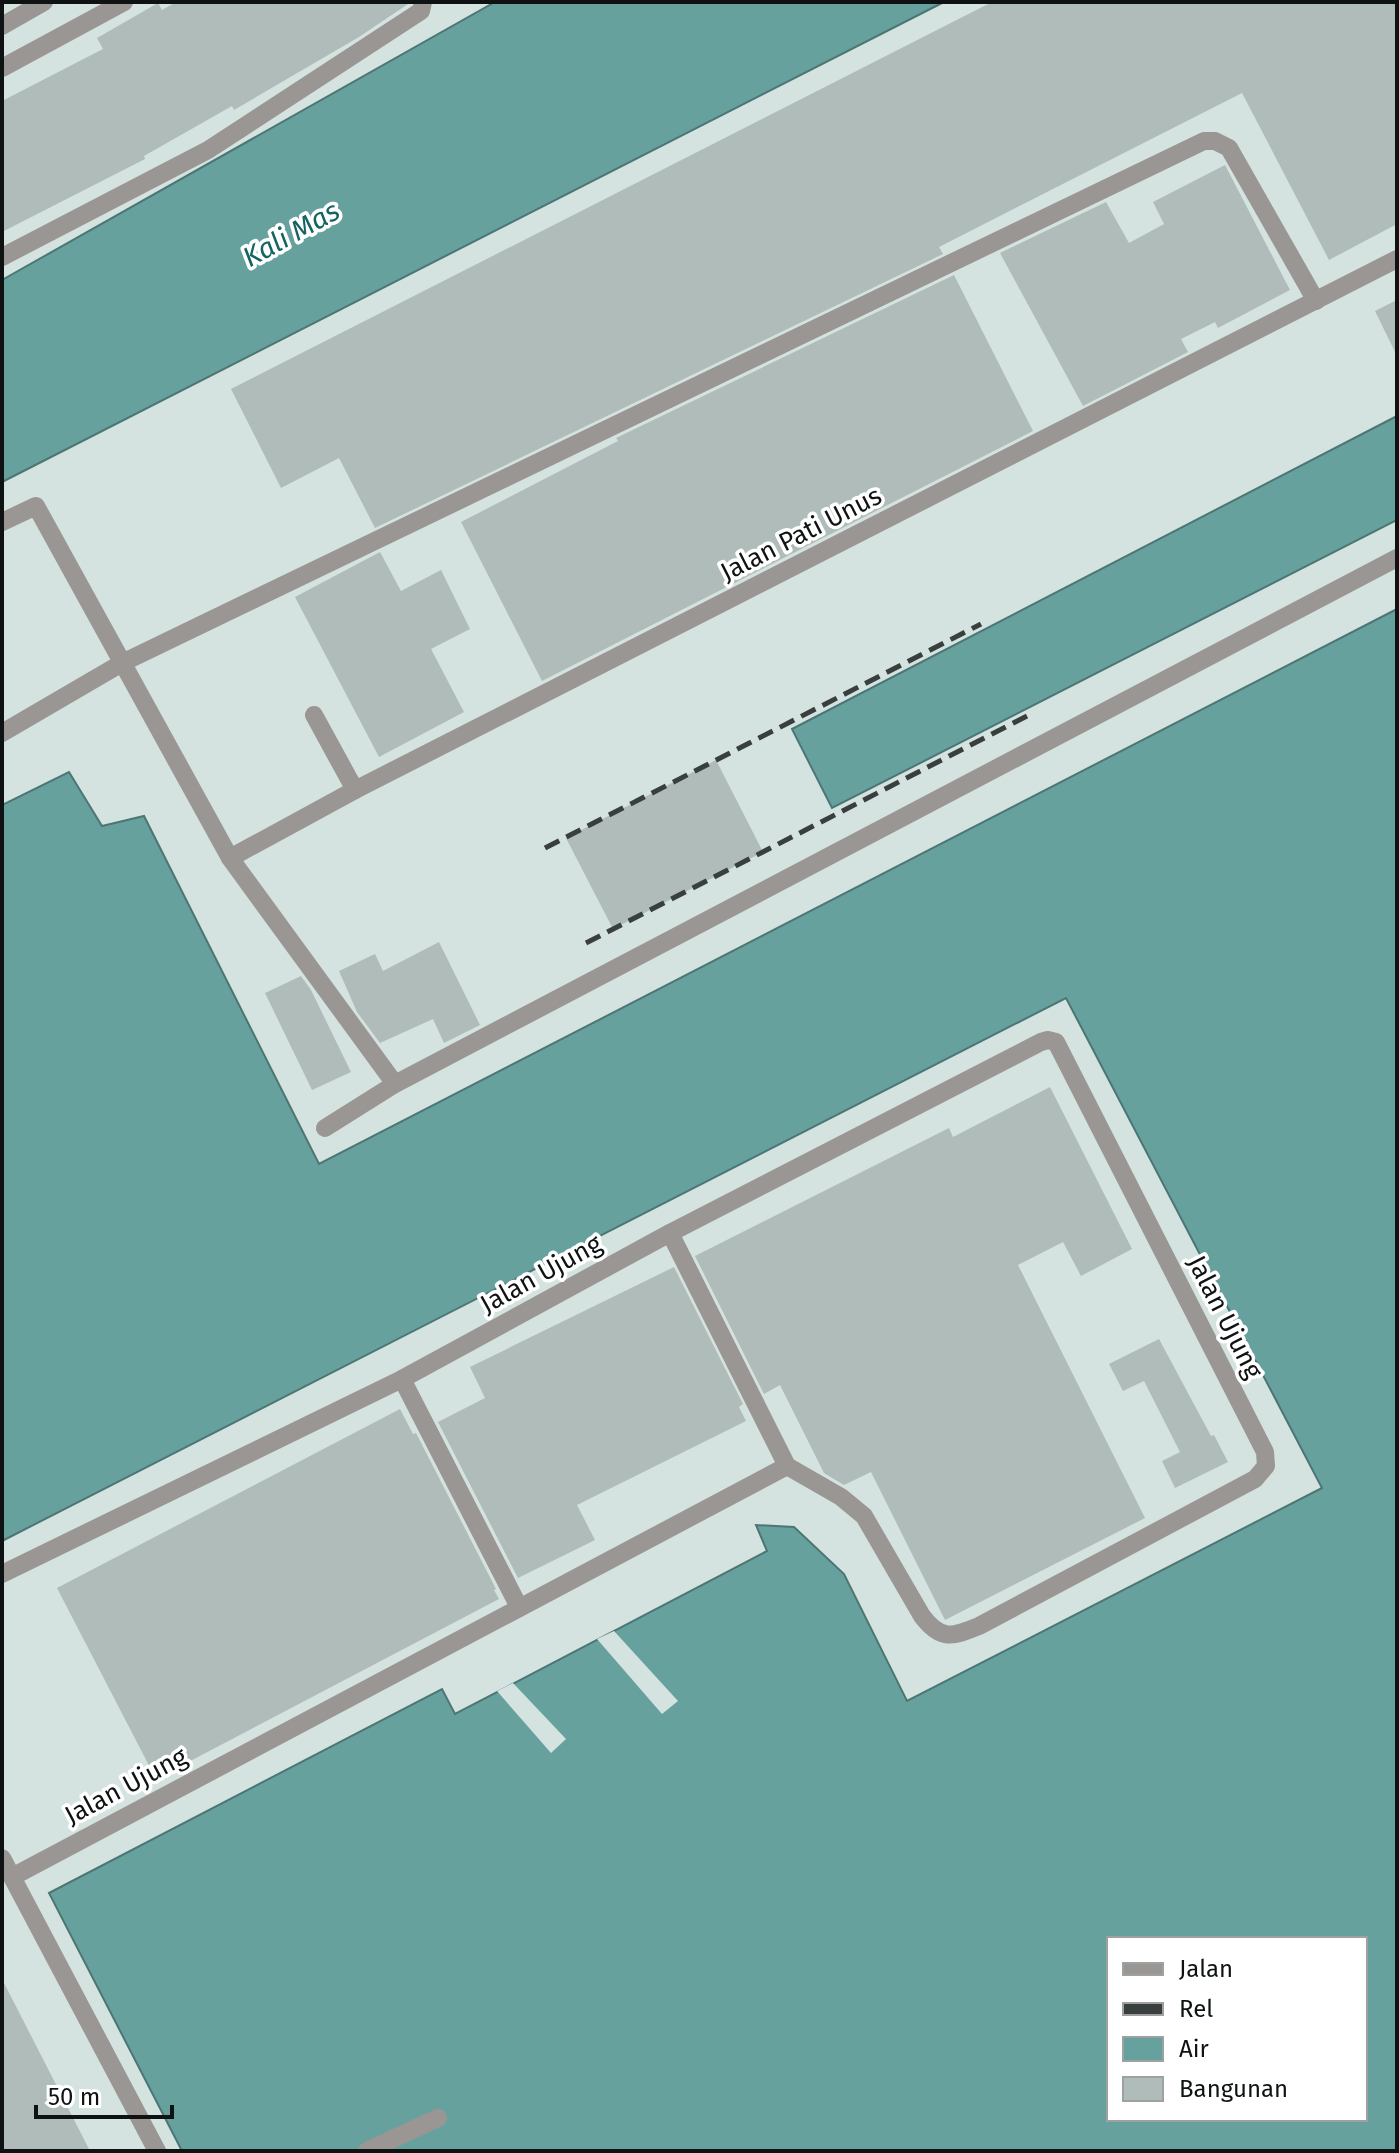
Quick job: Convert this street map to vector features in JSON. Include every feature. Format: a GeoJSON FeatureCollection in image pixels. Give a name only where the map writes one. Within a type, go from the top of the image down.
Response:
{"type":"FeatureCollection","features":[{"type":"Feature","properties":{"kind":"street"},"geometry":{"type":"LineString","coordinates":[[2,26],[44,2]]}},
{"type":"Feature","properties":{"kind":"street"},"geometry":{"type":"LineString","coordinates":[[2,68],[124,2]]}},
{"type":"Feature","properties":{"kind":"street"},"geometry":{"type":"LineString","coordinates":[[2,257],[208,150],[421,11],[423,2]]}},
{"type":"Feature","properties":{"kind":"street"},"geometry":{"type":"LineString","coordinates":[[2,733],[122,663],[1204,141],[1215,141],[1229,148],[1316,301]]}},
{"type":"Feature","properties":{"kind":"street","name":"Jalan Pati Unus"},"geometry":{"type":"LineString","coordinates":[[230,858],[355,790],[1397,259]]}},
{"type":"Feature","properties":{"kind":"street"},"geometry":{"type":"LineString","coordinates":[[2,522],[36,506],[230,858],[395,1084]]}},
{"type":"Feature","properties":{"kind":"street"},"geometry":{"type":"LineString","coordinates":[[325,1128],[395,1084],[1397,558]]}},
{"type":"Feature","properties":{"kind":"street"},"geometry":{"type":"LineString","coordinates":[[314,715],[355,790]]}},
{"type":"Feature","properties":{"kind":"street","name":"Jalan Ujung"},"geometry":{"type":"LineString","coordinates":[[2,1574],[402,1379],[670,1233],[1048,1040],[1056,1042],[1265,1452],[1266,1466],[1255,1479],[979,1626],[959,1634],[943,1635],[933,1630],[922,1616],[864,1516],[841,1497],[787,1466],[12,1877]]}},
{"type":"Feature","properties":{"kind":"street"},"geometry":{"type":"LineString","coordinates":[[670,1233],[787,1466]]}},
{"type":"Feature","properties":{"kind":"street"},"geometry":{"type":"LineString","coordinates":[[402,1379],[519,1607]]}},
{"type":"Feature","properties":{"kind":"street"},"geometry":{"type":"LineString","coordinates":[[2,1858],[157,2151]]}},
{"type":"Feature","properties":{"kind":"street"},"geometry":{"type":"LineString","coordinates":[[367,2151],[438,2118]]}},
{"type":"Feature","properties":{"kind":"water","name":"Kali Mas"},"geometry":{"type":"Polygon","coordinates":[[[495,2],[944,2],[2,482],[2,280],[495,2]]]}},
{"type":"Feature","properties":{"kind":"water"},"geometry":{"type":"Polygon","coordinates":[[[1397,416],[1397,520],[832,808],[792,729],[1397,416]]]}},
{"type":"Feature","properties":{"kind":"water"},"geometry":{"type":"Polygon","coordinates":[[[1397,609],[1397,2151],[182,2151],[49,1893],[442,1689],[455,1714],[767,1551],[756,1525],[794,1527],[844,1574],[907,1701],[1322,1488],[1066,998],[2,1541],[2,805],[69,772],[102,826],[144,816],[319,1164],[1397,609]]]}},
{"type":"Feature","properties":{"kind":"pier"},"geometry":{"type":"Polygon","coordinates":[[[614,1631],[678,1701],[662,1714],[597,1639],[614,1631]]]}},
{"type":"Feature","properties":{"kind":"pier"},"geometry":{"type":"Polygon","coordinates":[[[513,1683],[566,1739],[551,1753],[497,1691],[513,1683]]]}},
{"type":"Feature","properties":{"kind":"building"},"geometry":{"type":"Polygon","coordinates":[[[176,2],[411,2],[359,37],[234,110],[232,106],[144,156],[145,159],[2,232],[2,101],[103,49],[97,38],[158,3],[162,10],[176,2]]]}},
{"type":"Feature","properties":{"kind":"building"},"geometry":{"type":"Polygon","coordinates":[[[992,2],[1397,2],[1397,224],[1329,260],[1242,93],[939,247],[943,254],[375,528],[339,458],[281,488],[231,389],[992,2]]]}},
{"type":"Feature","properties":{"kind":"building"},"geometry":{"type":"Polygon","coordinates":[[[1225,165],[1290,290],[1218,328],[1215,322],[1181,339],[1188,352],[1083,406],[1000,253],[1106,202],[1129,243],[1164,224],[1153,202],[1225,165]]]}},
{"type":"Feature","properties":{"kind":"building"},"geometry":{"type":"Polygon","coordinates":[[[954,275],[1033,431],[542,681],[461,522],[618,441],[616,438],[954,275]]]}},
{"type":"Feature","properties":{"kind":"building"},"geometry":{"type":"Polygon","coordinates":[[[1397,300],[1397,356],[1375,311],[1397,300]]]}},
{"type":"Feature","properties":{"kind":"building"},"geometry":{"type":"Polygon","coordinates":[[[380,552],[401,591],[441,570],[470,629],[431,649],[464,712],[379,757],[295,597],[380,552]]]}},
{"type":"Feature","properties":{"kind":"building"},"geometry":{"type":"Polygon","coordinates":[[[716,760],[763,852],[613,929],[566,838],[716,760]]]}},
{"type":"Feature","properties":{"kind":"building"},"geometry":{"type":"Polygon","coordinates":[[[439,942],[480,1025],[444,1043],[433,1019],[380,1043],[357,1012],[339,971],[375,954],[383,971],[439,942]]]}},
{"type":"Feature","properties":{"kind":"building"},"geometry":{"type":"Polygon","coordinates":[[[301,976],[311,990],[351,1072],[312,1090],[265,993],[301,976]]]}},
{"type":"Feature","properties":{"kind":"building"},"geometry":{"type":"Polygon","coordinates":[[[1050,1087],[1132,1249],[1081,1276],[1063,1242],[1018,1265],[1145,1518],[945,1620],[871,1472],[844,1485],[824,1473],[780,1385],[764,1394],[695,1256],[949,1128],[953,1137],[1050,1087]]]}},
{"type":"Feature","properties":{"kind":"building"},"geometry":{"type":"Polygon","coordinates":[[[674,1267],[743,1404],[739,1407],[746,1421],[577,1505],[595,1540],[518,1578],[438,1422],[485,1398],[470,1367],[674,1267]]]}},
{"type":"Feature","properties":{"kind":"building"},"geometry":{"type":"Polygon","coordinates":[[[1159,1339],[1228,1462],[1175,1488],[1162,1461],[1180,1452],[1144,1381],[1123,1391],[1109,1364],[1159,1339]]]}},
{"type":"Feature","properties":{"kind":"building"},"geometry":{"type":"Polygon","coordinates":[[[400,1409],[413,1434],[416,1433],[499,1599],[156,1779],[57,1588],[400,1409]]]}},
{"type":"Feature","properties":{"kind":"building"},"geometry":{"type":"Polygon","coordinates":[[[2,1979],[90,2151],[2,2151],[2,1979]]]}},
{"type":"Feature","properties":{"kind":"railway"},"geometry":{"type":"LineString","coordinates":[[545,848],[981,624]]}},
{"type":"Feature","properties":{"kind":"railway"},"geometry":{"type":"LineString","coordinates":[[586,943],[1027,716]]}}]}
